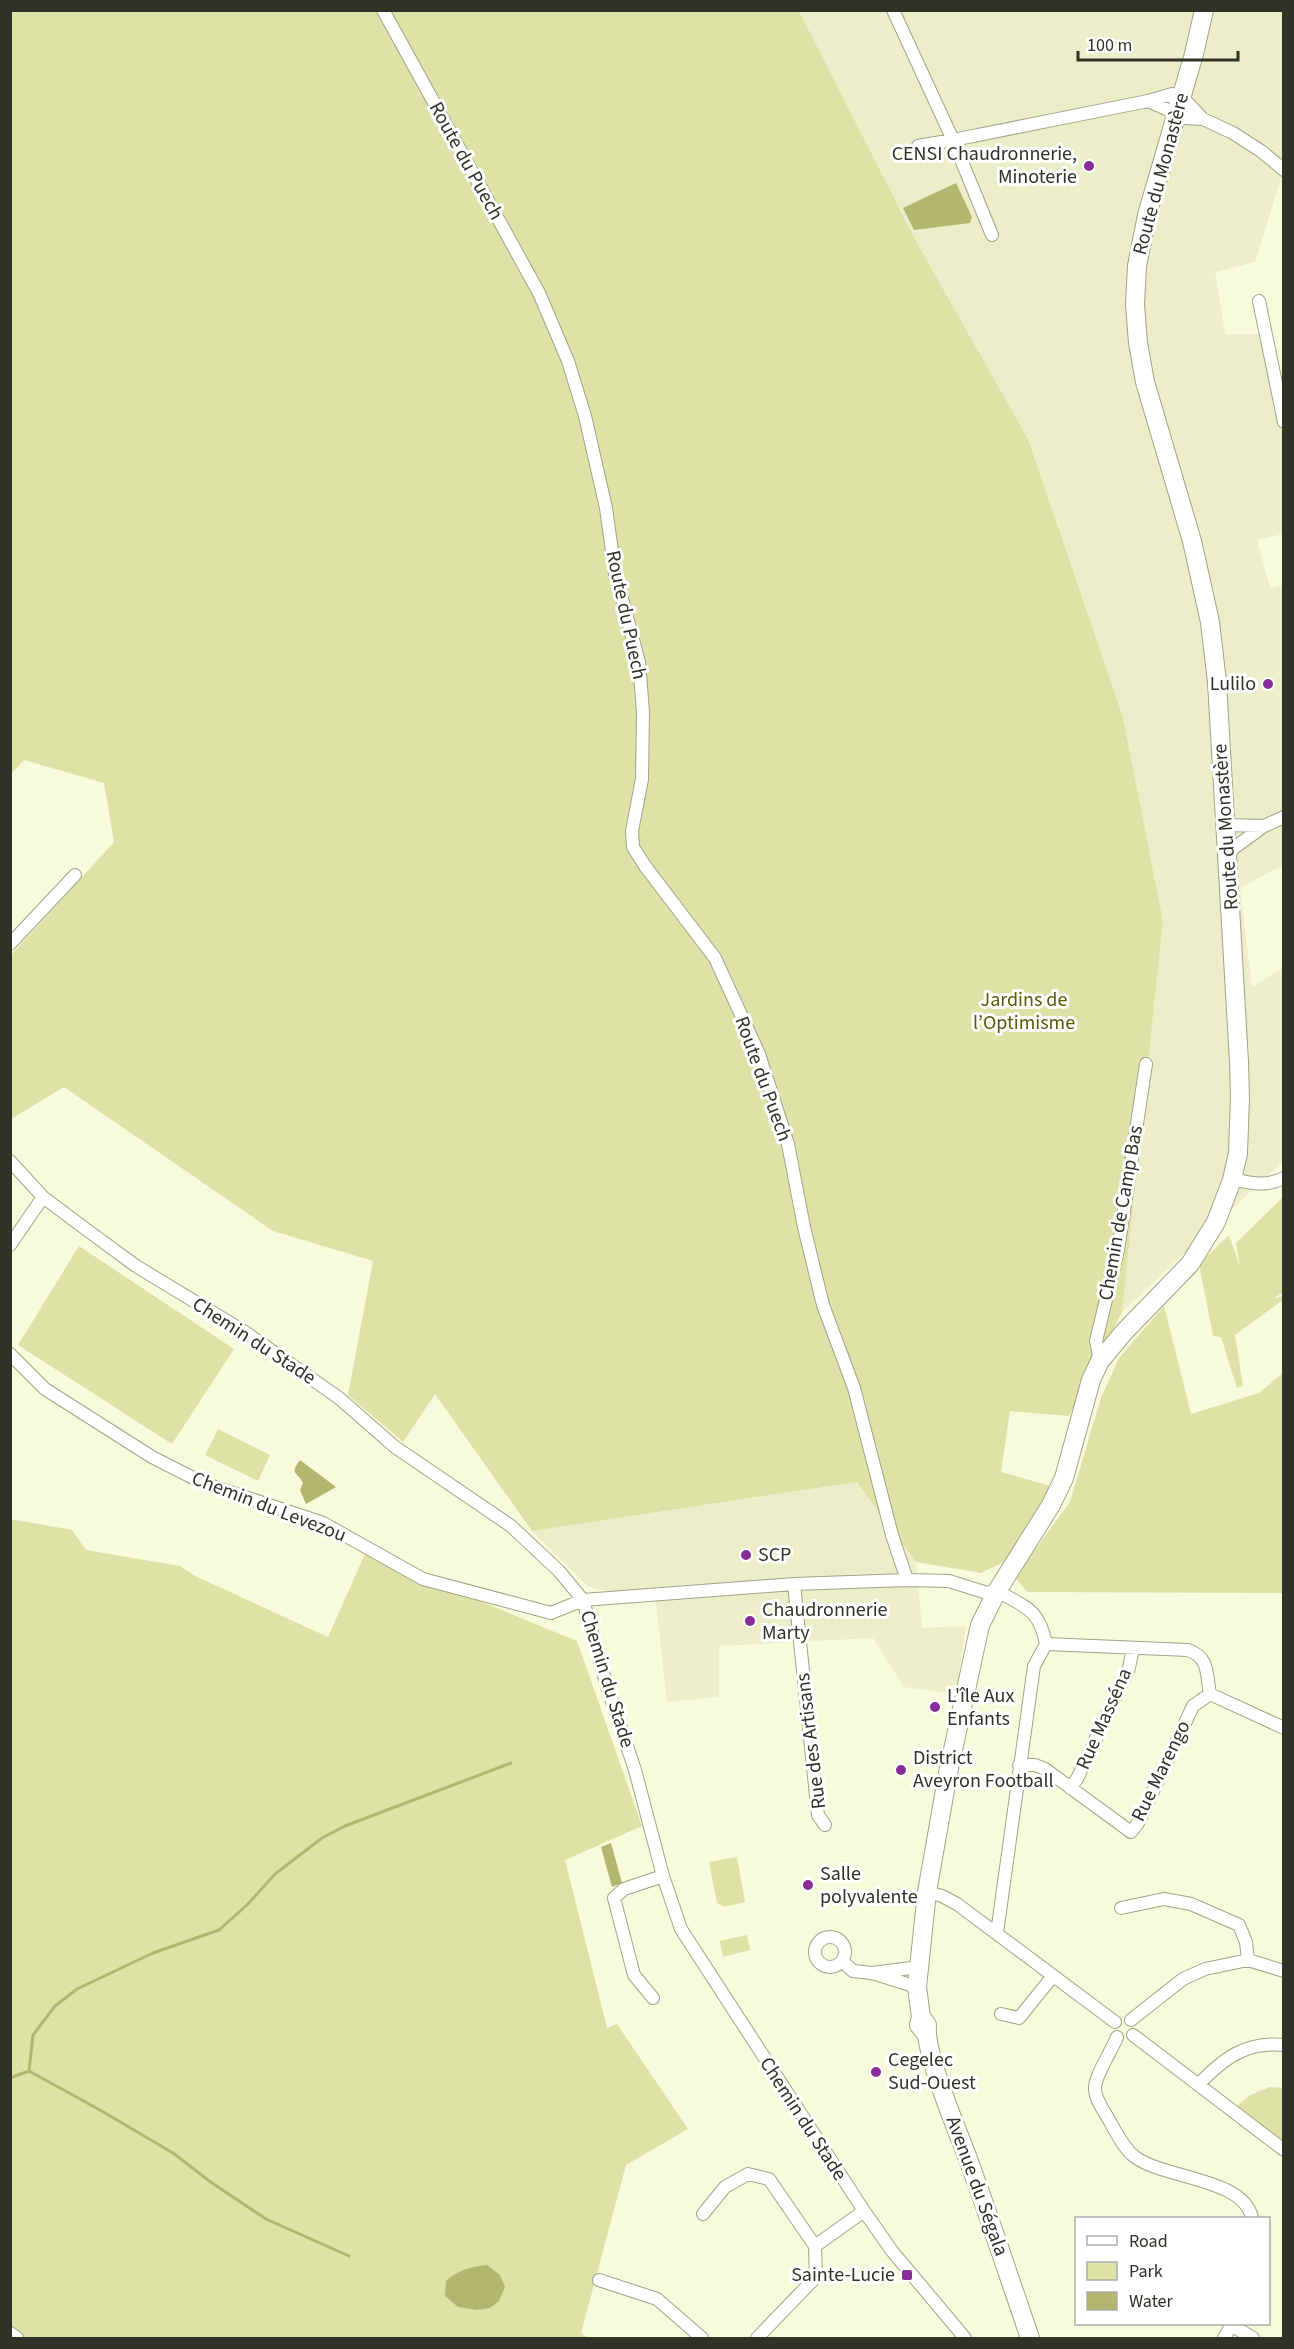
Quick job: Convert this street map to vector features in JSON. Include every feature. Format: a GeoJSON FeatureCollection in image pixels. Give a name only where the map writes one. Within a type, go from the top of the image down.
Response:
{"type":"FeatureCollection","features":[{"type":"Feature","properties":{"kind":"street","name":"Route du Puech"},"geometry":{"type":"LineString","coordinates":[[383,10],[539,293],[568,361],[585,416],[606,508],[615,573],[639,662],[643,712],[642,779],[632,831],[633,848],[715,958],[754,1043],[788,1144],[822,1305],[854,1388],[892,1535],[907,1580]]}},
{"type":"Feature","properties":{"kind":"street"},"geometry":{"type":"LineString","coordinates":[[893,10],[953,140],[992,235]]}},
{"type":"Feature","properties":{"kind":"street","name":"Route du Monastère"},"geometry":{"type":"LineString","coordinates":[[998,1591],[1051,1504],[1064,1478],[1091,1380],[1100,1361],[1124,1332],[1190,1264],[1216,1222],[1232,1180],[1238,1153],[1240,1098],[1217,682],[1210,622],[1192,541],[1145,382],[1138,343],[1135,304],[1137,266],[1143,232],[1194,54],[1204,10]]}},
{"type":"Feature","properties":{"kind":"street"},"geometry":{"type":"LineString","coordinates":[[918,146],[1148,100],[1171,111],[1186,100],[1203,119],[1233,133],[1282,164]]}},
{"type":"Feature","properties":{"kind":"street"},"geometry":{"type":"LineString","coordinates":[[1258,301],[1284,422]]}},
{"type":"Feature","properties":{"kind":"street"},"geometry":{"type":"LineString","coordinates":[[1227,853],[1264,826],[1284,817]]}},
{"type":"Feature","properties":{"kind":"street"},"geometry":{"type":"LineString","coordinates":[[1225,825],[1264,826]]}},
{"type":"Feature","properties":{"kind":"street"},"geometry":{"type":"LineString","coordinates":[[10,944],[75,875]]}},
{"type":"Feature","properties":{"kind":"street","name":"Chemin de Camp Bas"},"geometry":{"type":"LineString","coordinates":[[1100,1361],[1096,1341],[1118,1250],[1146,1064]]}},
{"type":"Feature","properties":{"kind":"street","name":"Chemin du Stade"},"geometry":{"type":"LineString","coordinates":[[10,1161],[43,1197],[136,1266],[245,1332],[339,1398],[395,1448],[511,1526],[559,1571],[583,1600],[635,1770],[663,1876],[681,1929],[892,2252],[965,2338]]}},
{"type":"Feature","properties":{"kind":"street"},"geometry":{"type":"LineString","coordinates":[[1232,1180],[1254,1185],[1270,1184],[1284,1178]]}},
{"type":"Feature","properties":{"kind":"street"},"geometry":{"type":"LineString","coordinates":[[10,1245],[43,1197]]}},
{"type":"Feature","properties":{"kind":"street","name":"Chemin du Levezou"},"geometry":{"type":"LineString","coordinates":[[10,1354],[45,1389],[152,1458],[203,1483],[324,1523],[423,1579],[551,1613],[583,1600]]}},
{"type":"Feature","properties":{"kind":"street"},"geometry":{"type":"LineString","coordinates":[[583,1600],[794,1584],[907,1580],[949,1581],[987,1593],[998,1591],[1033,1612],[1042,1626],[1046,1644],[1034,1666],[997,1933]]}},
{"type":"Feature","properties":{"kind":"street","name":"Rue des Artisans"},"geometry":{"type":"LineString","coordinates":[[794,1584],[818,1815],[825,1825]]}},
{"type":"Feature","properties":{"kind":"street","name":"Avenue du Ségala"},"geometry":{"type":"LineString","coordinates":[[998,1591],[980,1625],[948,1773],[927,1892],[917,1987],[924,2025],[940,2082],[988,2213],[1030,2338]]}},
{"type":"Feature","properties":{"kind":"street"},"geometry":{"type":"LineString","coordinates":[[1046,1644],[1188,1650],[1198,1654],[1206,1663],[1210,1694],[1284,1728]]}},
{"type":"Feature","properties":{"kind":"street","name":"Rue Masséna"},"geometry":{"type":"LineString","coordinates":[[1070,1788],[1077,1779],[1129,1668],[1133,1648]]}},
{"type":"Feature","properties":{"kind":"street","name":"Rue Marengo"},"geometry":{"type":"LineString","coordinates":[[1019,1765],[1035,1765],[1045,1769],[1131,1832],[1138,1823],[1192,1706],[1210,1694]]}},
{"type":"Feature","properties":{"kind":"street"},"geometry":{"type":"LineString","coordinates":[[653,1998],[634,1975],[614,1898],[624,1889],[663,1876]]}},
{"type":"Feature","properties":{"kind":"street"},"geometry":{"type":"LineString","coordinates":[[927,1892],[942,1896],[957,1904],[1115,2022]]}},
{"type":"Feature","properties":{"kind":"street"},"geometry":{"type":"LineString","coordinates":[[1121,1908],[1164,1899],[1191,1904],[1239,1925],[1246,1942],[1248,1960]]}},
{"type":"Feature","properties":{"kind":"street"},"geometry":{"type":"LineString","coordinates":[[1252,2217],[1241,2198],[1224,2189],[1151,2166],[1133,2156],[1108,2117],[1095,2089],[1097,2076],[1111,2053],[1117,2037],[1113,2028],[1115,2022],[1121,2018],[1131,2020],[1183,1979],[1204,1969],[1248,1960],[1284,1971]]}},
{"type":"Feature","properties":{"kind":"street"},"geometry":{"type":"LineString","coordinates":[[842,1961],[853,1971],[872,1973],[917,1987]]}},
{"type":"Feature","properties":{"kind":"street"},"geometry":{"type":"LineString","coordinates":[[872,1973],[919,1967]]}},
{"type":"Feature","properties":{"kind":"street"},"geometry":{"type":"LineString","coordinates":[[1001,2014],[1019,2018],[1053,1976]]}},
{"type":"Feature","properties":{"kind":"street"},"geometry":{"type":"LineString","coordinates":[[1131,2020],[1134,2026],[1133,2035]]}},
{"type":"Feature","properties":{"kind":"street"},"geometry":{"type":"LineString","coordinates":[[1117,2037],[1123,2039],[1133,2035]]}},
{"type":"Feature","properties":{"kind":"street"},"geometry":{"type":"LineString","coordinates":[[1133,2035],[1284,2150]]}},
{"type":"Feature","properties":{"kind":"street"},"geometry":{"type":"LineString","coordinates":[[1198,2085],[1219,2063],[1239,2051],[1270,2044],[1284,2045]]}},
{"type":"Feature","properties":{"kind":"street"},"geometry":{"type":"LineString","coordinates":[[704,2214],[725,2187],[748,2174],[769,2179],[815,2246],[816,2277],[757,2338]]}},
{"type":"Feature","properties":{"kind":"street"},"geometry":{"type":"LineString","coordinates":[[815,2246],[864,2211]]}},
{"type":"Feature","properties":{"kind":"street"},"geometry":{"type":"LineString","coordinates":[[599,2280],[657,2299],[702,2338]]}},
{"type":"Feature","properties":{"kind":"street"},"geometry":{"type":"LineString","coordinates":[[1234,2325],[1253,2338]]}},
{"type":"Feature","properties":{"kind":"street"},"geometry":{"type":"LineString","coordinates":[[10,2333],[17,2338]]}},
{"type":"Feature","properties":{"kind":"shaded area"},"geometry":{"type":"Polygon","coordinates":[[[799,11],[1283,11],[1283,172],[1255,262],[1215,272],[1225,334],[1258,334],[1283,420],[1283,534],[1257,540],[1270,588],[1283,585],[1283,865],[1240,888],[1252,987],[1283,968],[1283,1161],[1122,1312],[1163,921],[1123,717],[1028,439],[917,243],[799,11]]]}},
{"type":"Feature","properties":{"kind":"shaded area"},"geometry":{"type":"Polygon","coordinates":[[[858,1482],[916,1562],[922,1628],[966,1626],[956,1694],[904,1687],[873,1638],[719,1646],[719,1697],[667,1702],[656,1602],[589,1587],[532,1531],[858,1482]]]}},
{"type":"Feature","properties":{"kind":"green space","name":"Jardins de l’Optimisme"},"geometry":{"type":"Polygon","coordinates":[[[11,11],[799,11],[917,243],[1028,439],[1123,717],[1163,921],[1122,1312],[1069,1416],[1010,1411],[1001,1472],[1051,1486],[1008,1560],[981,1573],[916,1562],[857,1482],[532,1531],[435,1394],[403,1442],[348,1395],[373,1261],[273,1231],[64,1087],[11,1119],[11,955],[114,842],[104,783],[24,760],[11,774],[11,11]]]}},
{"type":"Feature","properties":{"kind":"green space"},"geometry":{"type":"Polygon","coordinates":[[[1283,1197],[1283,1292],[1273,1299],[1283,1296],[1283,1300],[1235,1335],[1243,1386],[1237,1388],[1221,1337],[1213,1336],[1199,1264],[1229,1235],[1240,1267],[1236,1243],[1283,1197]]]}},
{"type":"Feature","properties":{"kind":"green space"},"geometry":{"type":"Polygon","coordinates":[[[79,1246],[234,1349],[172,1444],[18,1345],[79,1246]]]}},
{"type":"Feature","properties":{"kind":"green space"},"geometry":{"type":"Polygon","coordinates":[[[1164,1306],[1191,1414],[1259,1393],[1283,1373],[1283,1593],[1027,1592],[1015,1577],[1070,1502],[1101,1398],[1119,1358],[1164,1306]]]}},
{"type":"Feature","properties":{"kind":"green space"},"geometry":{"type":"Polygon","coordinates":[[[218,1429],[270,1455],[258,1481],[205,1455],[218,1429]]]}},
{"type":"Feature","properties":{"kind":"green space"},"geometry":{"type":"Polygon","coordinates":[[[10,1519],[72,1530],[86,1550],[180,1566],[195,1576],[328,1637],[365,1554],[577,1641],[642,1826],[565,1860],[607,2028],[617,2024],[688,2129],[626,2165],[581,2333],[588,2338],[11,2338],[10,1519]]]}},
{"type":"Feature","properties":{"kind":"green space"},"geometry":{"type":"Polygon","coordinates":[[[737,1857],[745,1902],[724,1907],[717,1903],[709,1862],[737,1857]]]}},
{"type":"Feature","properties":{"kind":"green space"},"geometry":{"type":"Polygon","coordinates":[[[747,1935],[750,1950],[723,1957],[720,1941],[747,1935]]]}},
{"type":"Feature","properties":{"kind":"green space"},"geometry":{"type":"Polygon","coordinates":[[[1270,2087],[1283,2088],[1283,2142],[1236,2107],[1250,2095],[1270,2087]]]}},
{"type":"Feature","properties":{"kind":"water"},"geometry":{"type":"Polygon","coordinates":[[[956,183],[972,217],[970,223],[914,230],[903,208],[956,183]]]}},
{"type":"Feature","properties":{"kind":"water"},"geometry":{"type":"Polygon","coordinates":[[[300,1460],[336,1487],[306,1504],[300,1490],[303,1483],[295,1473],[300,1460]]]}},
{"type":"Feature","properties":{"kind":"water"},"geometry":{"type":"Polygon","coordinates":[[[611,1843],[622,1883],[612,1887],[601,1847],[611,1843]]]}},
{"type":"Feature","properties":{"kind":"water"},"geometry":{"type":"Polygon","coordinates":[[[487,2265],[500,2275],[505,2287],[499,2301],[490,2308],[477,2310],[458,2307],[445,2296],[446,2281],[455,2274],[487,2265]]]}},
{"type":"Feature","properties":{"kind":"waterway"},"geometry":{"type":"LineString","coordinates":[[29,2071],[33,2035],[55,2006],[77,1989],[153,1953],[219,1930],[248,1904],[275,1874],[322,1838],[345,1826],[511,1763]]}},
{"type":"Feature","properties":{"kind":"waterway"},"geometry":{"type":"LineString","coordinates":[[10,2078],[29,2071],[173,2153],[212,2183],[266,2219],[349,2256]]}},
{"type":"Feature","properties":{"kind":"place","name":"CENSI Chaudronnerie, Minoterie"},"geometry":{"type":"Point","coordinates":[1089,166]}},
{"type":"Feature","properties":{"kind":"place","name":"Lulilo"},"geometry":{"type":"Point","coordinates":[1268,684]}},
{"type":"Feature","properties":{"kind":"place","name":"SCP"},"geometry":{"type":"Point","coordinates":[746,1555]}},
{"type":"Feature","properties":{"kind":"place","name":"Chaudronnerie Marty"},"geometry":{"type":"Point","coordinates":[750,1621]}},
{"type":"Feature","properties":{"kind":"place","name":"L'île Aux Enfants"},"geometry":{"type":"Point","coordinates":[935,1707]}},
{"type":"Feature","properties":{"kind":"place","name":"District Aveyron Football"},"geometry":{"type":"Point","coordinates":[901,1770]}},
{"type":"Feature","properties":{"kind":"place","name":"Salle polyvalente"},"geometry":{"type":"Point","coordinates":[808,1885]}},
{"type":"Feature","properties":{"kind":"place","name":"Cegelec Sud-Ouest"},"geometry":{"type":"Point","coordinates":[876,2072]}},
{"type":"Feature","properties":{"kind":"place","name":"Sainte-Lucie"},"geometry":{"type":"Point","coordinates":[907,2275]}}]}
